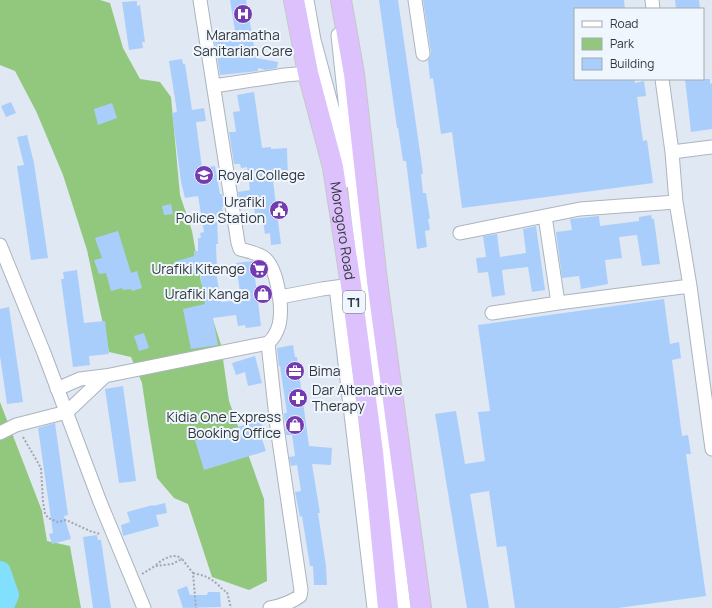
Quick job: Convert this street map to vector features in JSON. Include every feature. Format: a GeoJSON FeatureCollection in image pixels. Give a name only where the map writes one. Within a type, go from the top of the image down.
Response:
{"type":"FeatureCollection","features":[{"type":"Feature","properties":{"kind":"highway","name":"Morogoro Road"},"geometry":{"type":"LineString","coordinates":[[294,0],[308,73],[333,167],[344,286],[373,452],[388,608]]}},
{"type":"Feature","properties":{"kind":"highway","name":"Morogoro Road"},"geometry":{"type":"LineString","coordinates":[[341,0],[354,74],[378,289],[420,608]]}},
{"type":"Feature","properties":{"kind":"street"},"geometry":{"type":"LineString","coordinates":[[57,389],[80,379],[104,376],[268,343],[272,339],[279,324],[280,297],[272,268],[264,257],[240,249],[238,243],[200,0]]}},
{"type":"Feature","properties":{"kind":"street","name":"Morogoro Road"},"geometry":{"type":"LineString","coordinates":[[307,0],[314,40],[335,118],[361,288],[397,608]]}},
{"type":"Feature","properties":{"kind":"street","name":"Morogoro Road"},"geometry":{"type":"LineString","coordinates":[[332,0],[338,36],[352,174],[404,608]]}},
{"type":"Feature","properties":{"kind":"street"},"geometry":{"type":"LineString","coordinates":[[414,0],[423,54]]}},
{"type":"Feature","properties":{"kind":"street"},"geometry":{"type":"LineString","coordinates":[[214,86],[308,73]]}},
{"type":"Feature","properties":{"kind":"street"},"geometry":{"type":"LineString","coordinates":[[662,80],[672,152],[676,202],[690,286],[712,449]]}},
{"type":"Feature","properties":{"kind":"street"},"geometry":{"type":"LineString","coordinates":[[672,152],[712,147]]}},
{"type":"Feature","properties":{"kind":"street"},"geometry":{"type":"LineString","coordinates":[[460,233],[580,209],[676,202]]}},
{"type":"Feature","properties":{"kind":"street"},"geometry":{"type":"LineString","coordinates":[[545,216],[558,302]]}},
{"type":"Feature","properties":{"kind":"street"},"geometry":{"type":"LineString","coordinates":[[0,245],[44,353],[100,502],[144,608]]}},
{"type":"Feature","properties":{"kind":"street"},"geometry":{"type":"LineString","coordinates":[[280,297],[344,286],[374,608]]}},
{"type":"Feature","properties":{"kind":"street"},"geometry":{"type":"LineString","coordinates":[[492,313],[558,302],[690,286]]}},
{"type":"Feature","properties":{"kind":"street"},"geometry":{"type":"LineString","coordinates":[[268,343],[277,427],[301,590],[300,596],[293,601],[284,605],[270,608]]}},
{"type":"Feature","properties":{"kind":"street"},"geometry":{"type":"LineString","coordinates":[[0,432],[16,425],[66,412],[104,376]]}},
{"type":"Feature","properties":{"kind":"path"},"geometry":{"type":"LineString","coordinates":[[16,425],[41,468],[43,502],[45,513],[48,518],[58,522],[66,520],[95,533],[106,533],[116,540]]}},
{"type":"Feature","properties":{"kind":"path"},"geometry":{"type":"LineString","coordinates":[[132,579],[155,566],[162,560],[175,555],[179,556],[193,573],[196,608]]}},
{"type":"Feature","properties":{"kind":"path"},"geometry":{"type":"LineString","coordinates":[[155,566],[172,564],[182,559]]}},
{"type":"Feature","properties":{"kind":"path"},"geometry":{"type":"LineString","coordinates":[[193,573],[204,575],[218,585],[222,590],[227,592],[231,608]]}},
{"type":"Feature","properties":{"kind":"green space"},"geometry":{"type":"Polygon","coordinates":[[[0,0],[100,0],[110,3],[123,48],[140,79],[160,82],[171,97],[180,195],[192,231],[201,282],[221,345],[229,401],[264,499],[267,581],[249,590],[212,577],[188,504],[174,498],[157,478],[142,383],[131,357],[109,352],[87,250],[63,175],[36,111],[15,71],[0,65],[0,0]]]}},
{"type":"Feature","properties":{"kind":"green space"},"geometry":{"type":"Polygon","coordinates":[[[0,402],[42,511],[47,541],[70,546],[81,608],[0,608],[0,402]]]}},
{"type":"Feature","properties":{"kind":"building"},"geometry":{"type":"Polygon","coordinates":[[[230,0],[246,0],[256,58],[278,62],[277,68],[265,70],[258,68],[258,71],[220,75],[214,36],[228,34],[228,32],[235,31],[230,0]]]}},
{"type":"Feature","properties":{"kind":"building"},"geometry":{"type":"Polygon","coordinates":[[[379,0],[398,0],[423,174],[421,174],[423,193],[426,193],[430,219],[428,219],[430,230],[425,231],[427,247],[417,249],[406,161],[403,161],[397,128],[379,0]]]}},
{"type":"Feature","properties":{"kind":"building"},"geometry":{"type":"Polygon","coordinates":[[[423,0],[624,0],[625,8],[574,8],[574,80],[634,80],[635,83],[644,81],[646,96],[637,97],[643,141],[647,140],[653,183],[462,208],[452,132],[441,134],[433,78],[430,79],[428,60],[431,53],[423,0]]]}},
{"type":"Feature","properties":{"kind":"building"},"geometry":{"type":"Polygon","coordinates":[[[675,0],[699,0],[700,8],[676,8],[675,0]]]}},
{"type":"Feature","properties":{"kind":"building"},"geometry":{"type":"Polygon","coordinates":[[[137,1],[137,6],[140,5],[145,42],[142,42],[143,48],[129,50],[122,2],[137,1]]]}},
{"type":"Feature","properties":{"kind":"building"},"geometry":{"type":"Polygon","coordinates":[[[182,59],[183,64],[185,64],[192,110],[204,108],[206,121],[196,122],[202,168],[215,166],[220,194],[222,194],[224,206],[222,207],[224,218],[217,219],[218,244],[216,244],[216,272],[221,302],[241,300],[236,263],[253,261],[261,326],[246,328],[245,325],[238,326],[236,315],[213,318],[218,345],[191,349],[183,309],[205,304],[200,273],[193,273],[193,269],[177,274],[174,262],[194,256],[194,251],[198,251],[198,238],[201,238],[200,233],[204,232],[198,196],[185,198],[181,182],[172,113],[177,112],[169,61],[182,59]]]}},
{"type":"Feature","properties":{"kind":"building"},"geometry":{"type":"Polygon","coordinates":[[[710,79],[710,84],[712,83],[712,129],[691,132],[685,80],[710,79]]]}},
{"type":"Feature","properties":{"kind":"building"},"geometry":{"type":"Polygon","coordinates":[[[254,92],[262,148],[287,148],[288,181],[273,181],[281,244],[271,245],[270,233],[265,234],[262,214],[255,214],[253,202],[240,204],[238,192],[250,190],[247,167],[241,168],[240,164],[234,164],[229,132],[236,132],[233,112],[240,111],[237,95],[254,92]]]}},
{"type":"Feature","properties":{"kind":"building"},"geometry":{"type":"Polygon","coordinates":[[[11,102],[16,113],[6,117],[1,106],[11,102]]]}},
{"type":"Feature","properties":{"kind":"building"},"geometry":{"type":"Polygon","coordinates":[[[112,103],[117,118],[98,125],[94,109],[112,103]]]}},
{"type":"Feature","properties":{"kind":"building"},"geometry":{"type":"Polygon","coordinates":[[[27,135],[34,163],[48,258],[31,260],[17,166],[24,165],[17,137],[27,135]]]}},
{"type":"Feature","properties":{"kind":"building"},"geometry":{"type":"Polygon","coordinates":[[[171,204],[173,214],[164,215],[162,206],[171,204]]]}},
{"type":"Feature","properties":{"kind":"building"},"geometry":{"type":"Polygon","coordinates":[[[651,215],[652,219],[654,219],[660,264],[642,266],[637,235],[619,237],[622,258],[605,260],[608,284],[581,289],[579,276],[562,278],[556,232],[572,230],[570,219],[599,216],[600,226],[639,221],[639,217],[651,215]]]}},
{"type":"Feature","properties":{"kind":"building"},"geometry":{"type":"Polygon","coordinates":[[[536,226],[545,290],[532,292],[528,267],[502,270],[505,295],[492,297],[488,272],[478,273],[476,258],[486,257],[483,236],[497,234],[500,257],[526,253],[523,229],[536,226]]]}},
{"type":"Feature","properties":{"kind":"building"},"geometry":{"type":"Polygon","coordinates":[[[118,231],[131,273],[137,271],[142,288],[132,291],[131,289],[123,290],[122,288],[111,291],[106,273],[99,274],[94,260],[102,258],[95,238],[118,231]]]}},
{"type":"Feature","properties":{"kind":"building"},"geometry":{"type":"Polygon","coordinates":[[[77,270],[84,323],[105,321],[109,354],[89,356],[90,365],[73,367],[61,279],[64,279],[63,272],[77,270]]]}},
{"type":"Feature","properties":{"kind":"building"},"geometry":{"type":"Polygon","coordinates":[[[664,299],[670,344],[679,342],[681,358],[672,360],[682,436],[688,435],[691,454],[686,454],[706,596],[618,608],[515,608],[506,546],[497,547],[489,491],[470,494],[489,608],[467,608],[435,414],[456,411],[465,464],[485,461],[478,412],[490,411],[478,325],[664,299]]]}},
{"type":"Feature","properties":{"kind":"building"},"geometry":{"type":"Polygon","coordinates":[[[9,307],[23,402],[7,404],[0,356],[0,309],[9,307]]]}},
{"type":"Feature","properties":{"kind":"building"},"geometry":{"type":"Polygon","coordinates":[[[144,333],[149,348],[139,351],[134,336],[144,333]]]}},
{"type":"Feature","properties":{"kind":"building"},"geometry":{"type":"Polygon","coordinates":[[[293,345],[295,357],[297,357],[309,446],[332,448],[331,465],[312,464],[320,513],[318,513],[326,566],[327,585],[314,585],[313,566],[310,566],[302,516],[300,517],[295,492],[301,491],[297,465],[291,466],[289,457],[295,456],[292,435],[286,435],[284,413],[287,413],[277,348],[293,345]]]}},
{"type":"Feature","properties":{"kind":"building"},"geometry":{"type":"Polygon","coordinates":[[[255,356],[262,383],[248,386],[245,372],[236,375],[232,363],[255,356]]]}},
{"type":"Feature","properties":{"kind":"building"},"geometry":{"type":"Polygon","coordinates":[[[123,386],[136,481],[119,483],[105,389],[123,386]]]}},
{"type":"Feature","properties":{"kind":"building"},"geometry":{"type":"Polygon","coordinates":[[[260,420],[266,438],[262,439],[266,451],[204,470],[195,440],[260,420]]]}},
{"type":"Feature","properties":{"kind":"building"},"geometry":{"type":"Polygon","coordinates":[[[55,423],[68,515],[64,516],[71,539],[52,544],[49,534],[53,533],[38,428],[55,423]]]}},
{"type":"Feature","properties":{"kind":"building"},"geometry":{"type":"Polygon","coordinates":[[[165,503],[167,513],[156,515],[159,526],[123,536],[121,525],[130,522],[127,512],[165,503]]]}},
{"type":"Feature","properties":{"kind":"building"},"geometry":{"type":"Polygon","coordinates":[[[97,535],[98,540],[101,540],[111,608],[93,608],[83,537],[97,535]]]}},
{"type":"Feature","properties":{"kind":"building"},"geometry":{"type":"Polygon","coordinates":[[[187,586],[190,595],[207,595],[208,592],[220,592],[221,607],[183,608],[177,590],[187,586]]]}},
{"type":"Feature","properties":{"kind":"waterway"},"geometry":{"type":"LineString","coordinates":[[0,572],[8,595],[2,608]]}},
{"type":"Feature","properties":{"kind":"place","name":"Maramatha Sanitarian Care"},"geometry":{"type":"Point","coordinates":[243,14]}},
{"type":"Feature","properties":{"kind":"place","name":"Royal College"},"geometry":{"type":"Point","coordinates":[204,175]}},
{"type":"Feature","properties":{"kind":"place","name":"Urafiki Police Station"},"geometry":{"type":"Point","coordinates":[279,210]}},
{"type":"Feature","properties":{"kind":"place","name":"Urafiki Kitenge"},"geometry":{"type":"Point","coordinates":[259,269]}},
{"type":"Feature","properties":{"kind":"place","name":"Urafiki Kanga"},"geometry":{"type":"Point","coordinates":[263,294]}},
{"type":"Feature","properties":{"kind":"place","name":"Bima"},"geometry":{"type":"Point","coordinates":[295,371]}},
{"type":"Feature","properties":{"kind":"place","name":"Dar Altenative Therapy"},"geometry":{"type":"Point","coordinates":[298,398]}},
{"type":"Feature","properties":{"kind":"place","name":"Kidia One Express Booking Office"},"geometry":{"type":"Point","coordinates":[295,425]}}]}
